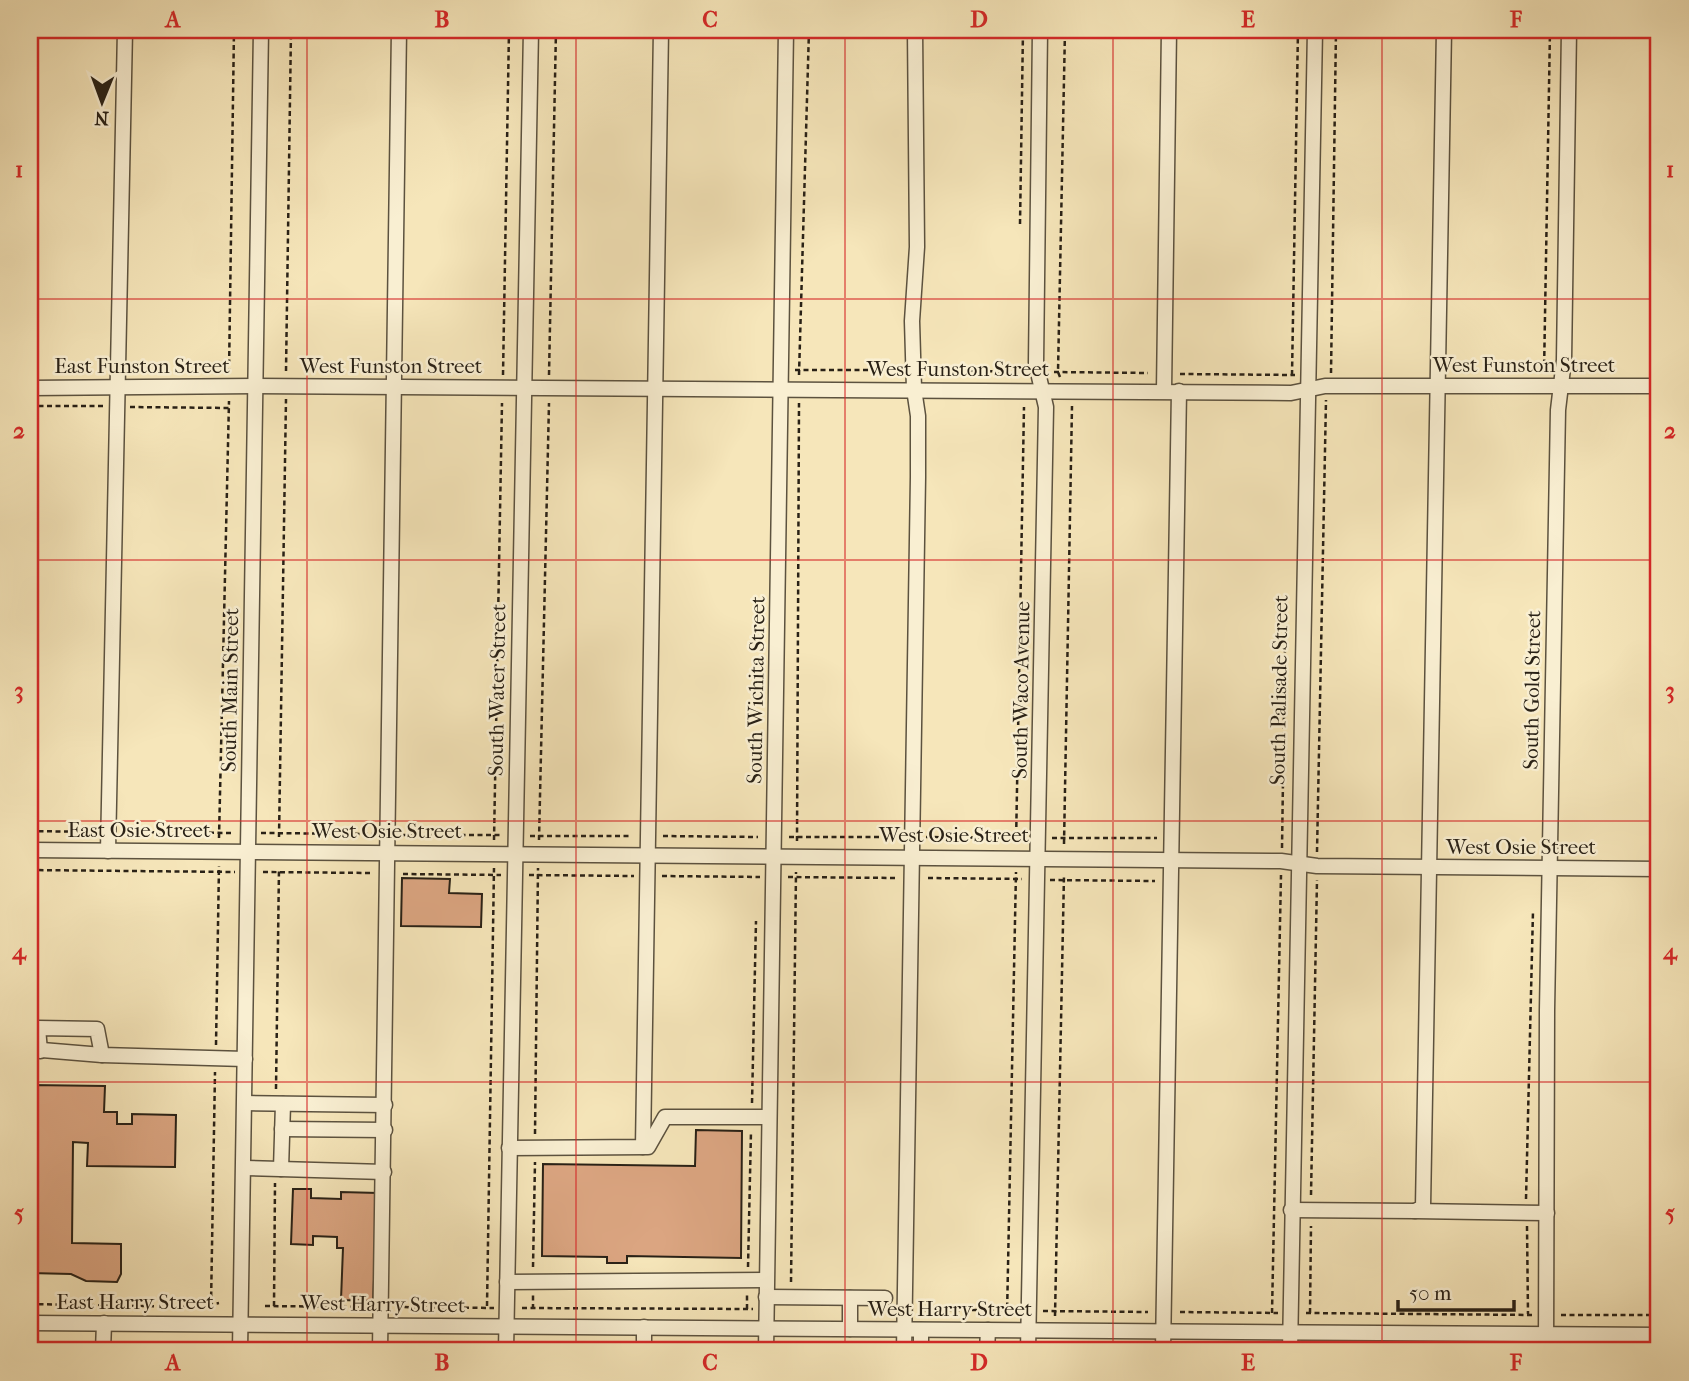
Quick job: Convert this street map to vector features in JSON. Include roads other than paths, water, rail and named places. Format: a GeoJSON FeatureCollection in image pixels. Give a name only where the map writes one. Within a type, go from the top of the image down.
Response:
{"type":"FeatureCollection","features":[{"type":"Feature","properties":{"kind":"street"},"geometry":{"type":"LineString","coordinates":[[108,851],[125,30]]}},
{"type":"Feature","properties":{"kind":"street","name":"South Main Street"},"geometry":{"type":"LineString","coordinates":[[240,1351],[261,30]]}},
{"type":"Feature","properties":{"kind":"street"},"geometry":{"type":"LineString","coordinates":[[380,1351],[390,852],[399,30]]}},
{"type":"Feature","properties":{"kind":"street","name":"South Water Street"},"geometry":{"type":"LineString","coordinates":[[506,1349],[531,30]]}},
{"type":"Feature","properties":{"kind":"street"},"geometry":{"type":"LineString","coordinates":[[643,1147],[661,30]]}},
{"type":"Feature","properties":{"kind":"street","name":"South Wichita Street"},"geometry":{"type":"LineString","coordinates":[[766,1350],[786,30]]}},
{"type":"Feature","properties":{"kind":"street"},"geometry":{"type":"LineString","coordinates":[[904,1351],[918,441],[912,321],[917,247],[915,30]]}},
{"type":"Feature","properties":{"kind":"street","name":"South Waco Avenue"},"geometry":{"type":"LineString","coordinates":[[1028,1351],[1046,407],[1038,372],[1040,30]]}},
{"type":"Feature","properties":{"kind":"street"},"geometry":{"type":"LineString","coordinates":[[1164,391],[1169,30]]}},
{"type":"Feature","properties":{"kind":"street","name":"South Palisade Street"},"geometry":{"type":"LineString","coordinates":[[1290,1351],[1302,380],[1315,30]]}},
{"type":"Feature","properties":{"kind":"street"},"geometry":{"type":"LineString","coordinates":[[1415,1211],[1423,1207],[1444,30]]}},
{"type":"Feature","properties":{"kind":"street","name":"South Gold Street"},"geometry":{"type":"LineString","coordinates":[[1546,1351],[1550,868],[1569,30]]}},
{"type":"Feature","properties":{"kind":"street","name":"West Funston Street"},"geometry":{"type":"LineString","coordinates":[[255,386],[1292,393],[1302,380],[1328,386],[1562,382],[1659,386]]}},
{"type":"Feature","properties":{"kind":"street","name":"East Funston Street"},"geometry":{"type":"LineString","coordinates":[[30,388],[255,386]]}},
{"type":"Feature","properties":{"kind":"street"},"geometry":{"type":"LineString","coordinates":[[1163,1351],[1179,391]]}},
{"type":"Feature","properties":{"kind":"street","name":"East Osie Street"},"geometry":{"type":"LineString","coordinates":[[30,850],[249,851]]}},
{"type":"Feature","properties":{"kind":"street","name":"West Osie Street"},"geometry":{"type":"LineString","coordinates":[[249,851],[1064,857],[1281,861],[1317,866],[1659,869]]}},
{"type":"Feature","properties":{"kind":"street"},"geometry":{"type":"LineString","coordinates":[[102,1055],[97,1029],[38,1028],[35,1050],[102,1055],[246,1059]]}},
{"type":"Feature","properties":{"kind":"street"},"geometry":{"type":"LineString","coordinates":[[245,1103],[385,1105]]}},
{"type":"Feature","properties":{"kind":"street"},"geometry":{"type":"LineString","coordinates":[[278,1169],[282,1129],[279,1104]]}},
{"type":"Feature","properties":{"kind":"street"},"geometry":{"type":"LineString","coordinates":[[509,1148],[648,1147],[665,1116],[768,1117]]}},
{"type":"Feature","properties":{"kind":"street"},"geometry":{"type":"LineString","coordinates":[[282,1129],[385,1130]]}},
{"type":"Feature","properties":{"kind":"street"},"geometry":{"type":"LineString","coordinates":[[244,1168],[384,1172]]}},
{"type":"Feature","properties":{"kind":"street"},"geometry":{"type":"LineString","coordinates":[[1291,1210],[1547,1213]]}},
{"type":"Feature","properties":{"kind":"street"},"geometry":{"type":"LineString","coordinates":[[507,1282],[766,1280]]}},
{"type":"Feature","properties":{"kind":"street"},"geometry":{"type":"LineString","coordinates":[[766,1303],[790,1297],[886,1298]]}},
{"type":"Feature","properties":{"kind":"street"},"geometry":{"type":"LineString","coordinates":[[850,1298],[850,1329]]}},
{"type":"Feature","properties":{"kind":"street","name":"East Harry Street"},"geometry":{"type":"LineString","coordinates":[[30,1323],[241,1324]]}},
{"type":"Feature","properties":{"kind":"street"},"geometry":{"type":"LineString","coordinates":[[103,1348],[104,1323]]}},
{"type":"Feature","properties":{"kind":"street","name":"West Harry Street"},"geometry":{"type":"LineString","coordinates":[[241,1324],[1659,1335]]}},
{"type":"Feature","properties":{"kind":"street"},"geometry":{"type":"LineString","coordinates":[[644,1328],[644,1350]]}},
{"type":"Feature","properties":{"kind":"street"},"geometry":{"type":"LineString","coordinates":[[921,1330],[921,1351]]}},
{"type":"Feature","properties":{"kind":"street"},"geometry":{"type":"LineString","coordinates":[[987,1351],[988,1330]]}},
{"type":"Feature","properties":{"kind":"street"},"geometry":{"type":"LineString","coordinates":[[559,1349],[589,1349]]}}]}
